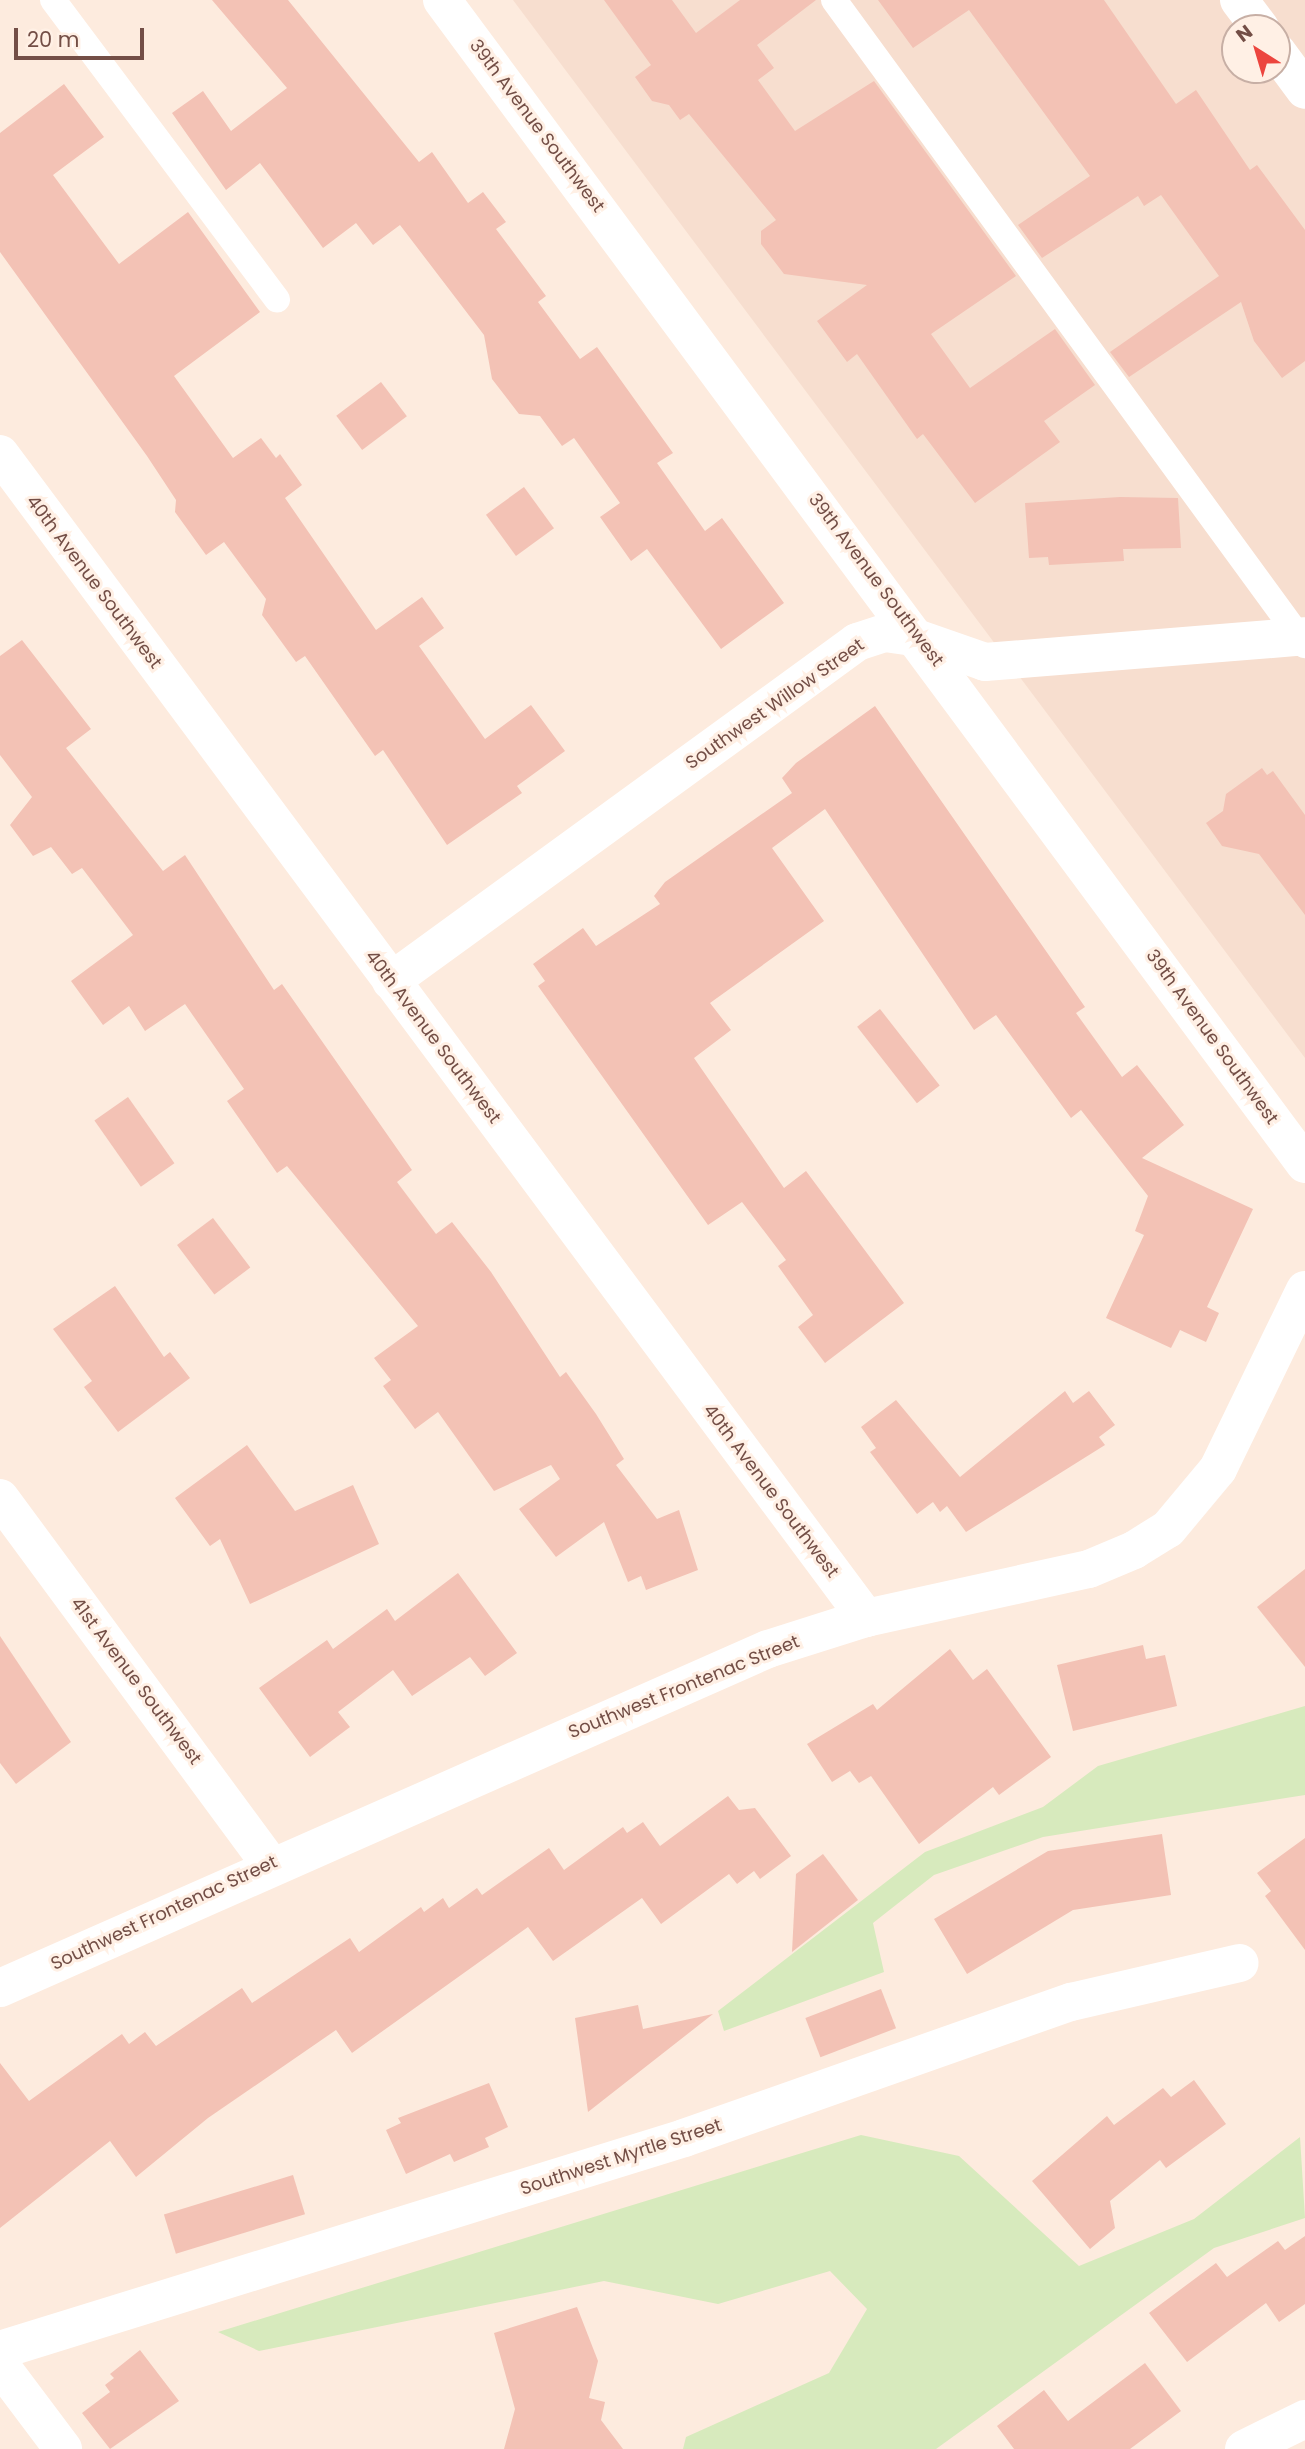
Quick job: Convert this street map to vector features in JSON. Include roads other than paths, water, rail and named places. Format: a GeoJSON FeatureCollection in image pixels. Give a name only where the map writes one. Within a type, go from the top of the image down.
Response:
{"type":"FeatureCollection","features":[{"type":"Feature","properties":{"kind":"street","name":"39th Avenue Southwest"},"geometry":{"type":"LineString","coordinates":[[442,0],[920,639],[1305,1164]]}},
{"type":"Feature","properties":{"kind":"street"},"geometry":{"type":"LineString","coordinates":[[1291,70],[1305,90]]}},
{"type":"Feature","properties":{"kind":"street","name":"40th Avenue Southwest"},"geometry":{"type":"LineString","coordinates":[[0,454],[866,1618]]}},
{"type":"Feature","properties":{"kind":"street","name":"Southwest Willow Street"},"geometry":{"type":"LineString","coordinates":[[391,981],[857,642],[885,633],[920,639],[985,662],[1303,639]]}},
{"type":"Feature","properties":{"kind":"street","name":"Southwest Frontenac Street"},"geometry":{"type":"LineString","coordinates":[[0,1989],[270,1864],[768,1649],[866,1618],[1089,1569],[1168,1529],[1218,1469],[1305,1290]]}},
{"type":"Feature","properties":{"kind":"street","name":"41st Avenue Southwest"},"geometry":{"type":"LineString","coordinates":[[0,1498],[270,1864]]}},
{"type":"Feature","properties":{"kind":"street","name":"Southwest Myrtle Street"},"geometry":{"type":"LineString","coordinates":[[0,2350],[684,2138],[1071,2002],[1240,1963]]}},
{"type":"Feature","properties":{"kind":"street"},"geometry":{"type":"LineString","coordinates":[[0,2365],[63,2449]]}},
{"type":"Feature","properties":{"kind":"street"},"geometry":{"type":"LineString","coordinates":[[1244,2449],[1305,2419]]}},
{"type":"Feature","properties":{"kind":"lane"},"geometry":{"type":"LineString","coordinates":[[53,0],[277,299]]}},
{"type":"Feature","properties":{"kind":"lane"},"geometry":{"type":"LineString","coordinates":[[834,0],[1303,639]]}}]}
